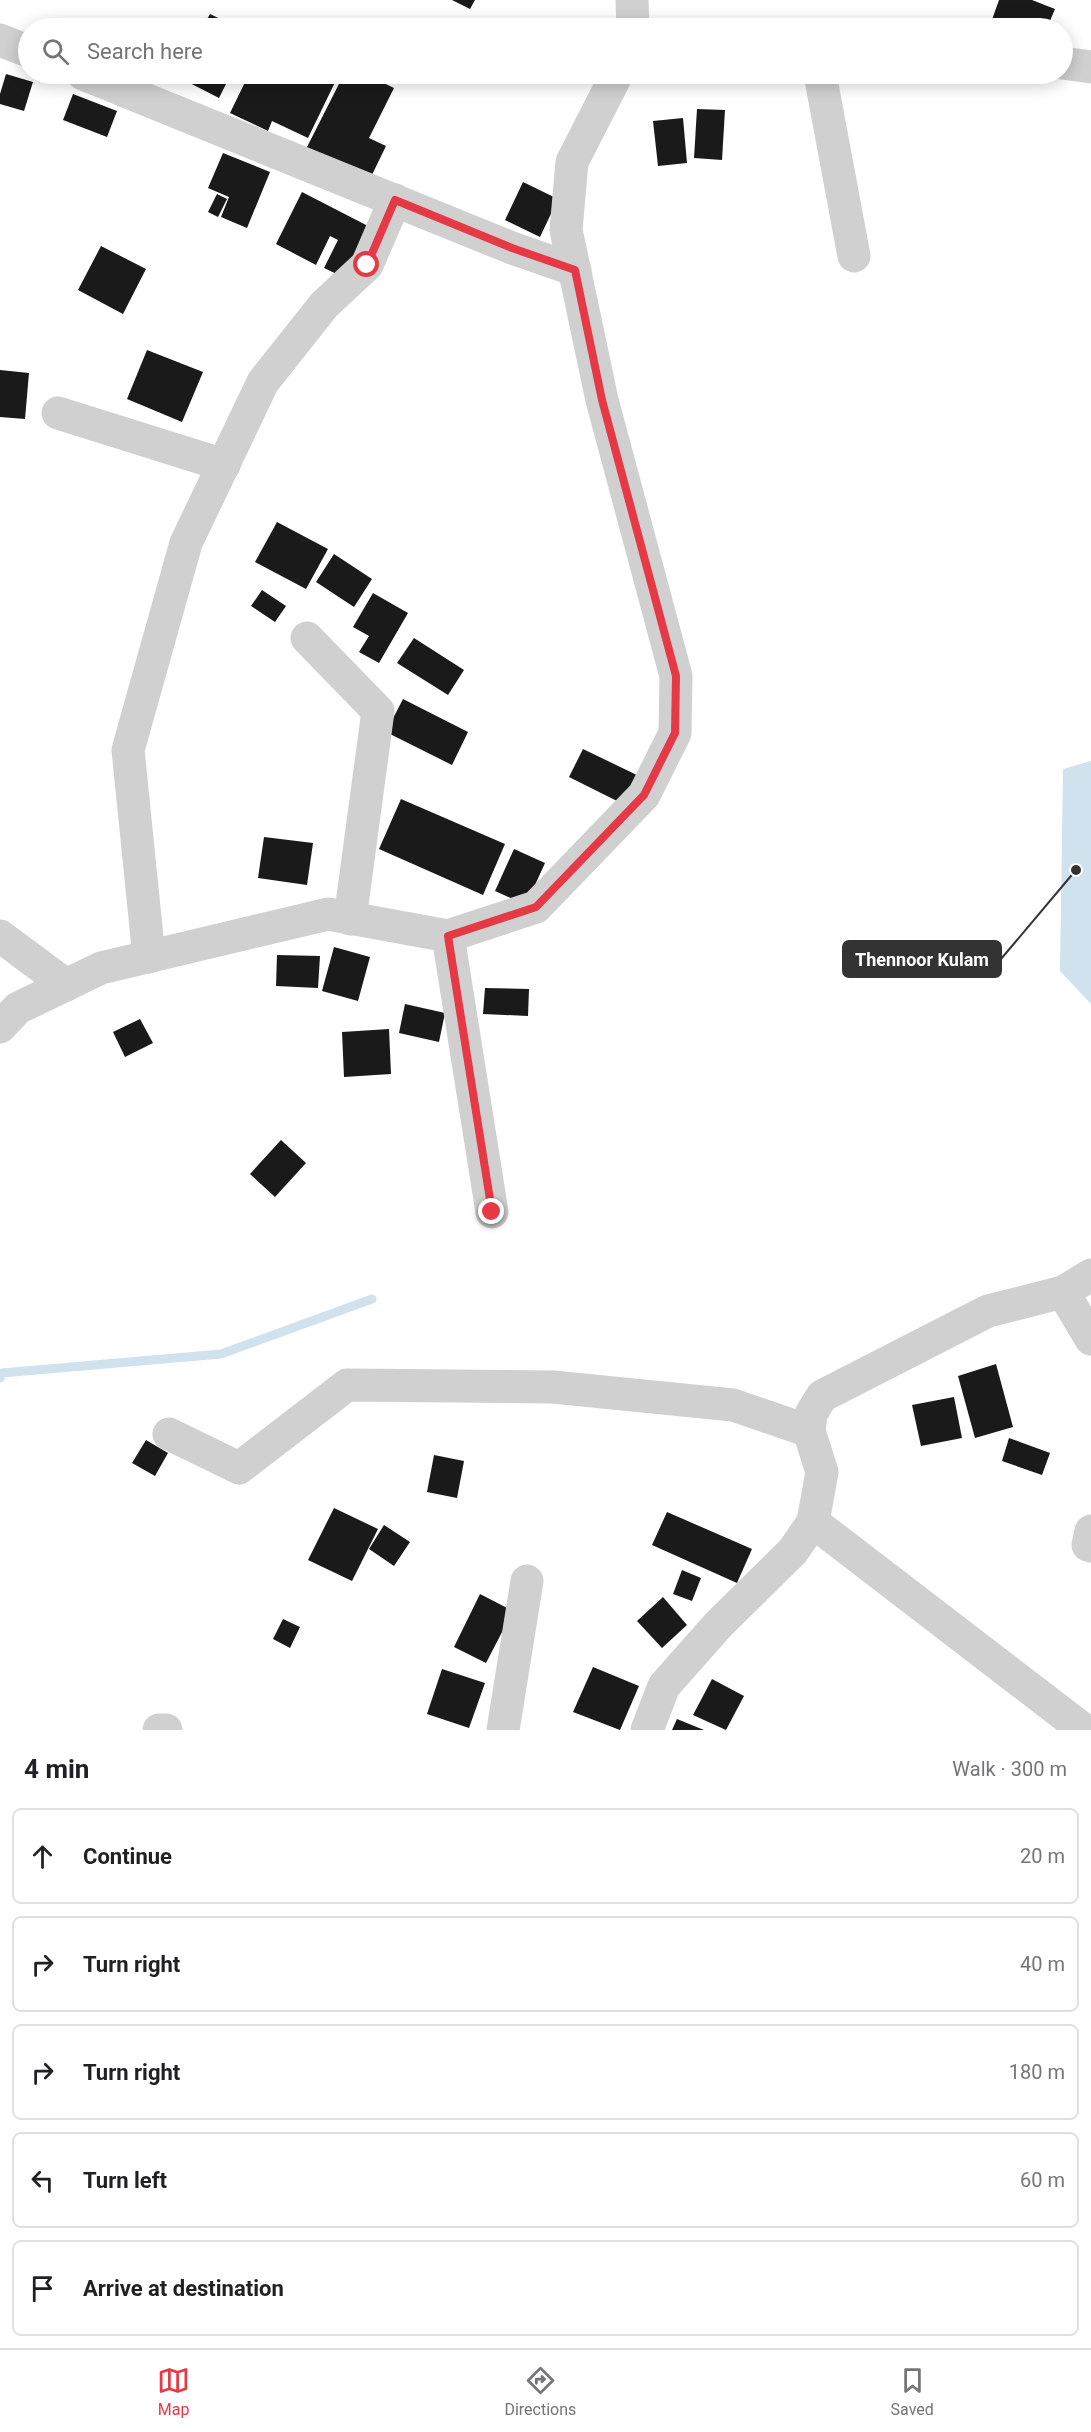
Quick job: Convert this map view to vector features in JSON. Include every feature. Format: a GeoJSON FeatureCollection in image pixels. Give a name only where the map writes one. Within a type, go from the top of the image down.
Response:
{"type":"FeatureCollection","features":[{"type":"Feature","properties":{"kind":"street"},"geometry":{"type":"LineString","coordinates":[[632,0],[633,18]]}},
{"type":"Feature","properties":{"kind":"street"},"geometry":{"type":"LineString","coordinates":[[0,40],[18,47]]}},
{"type":"Feature","properties":{"kind":"street"},"geometry":{"type":"LineString","coordinates":[[1073,65],[1091,67]]}},
{"type":"Feature","properties":{"kind":"street"},"geometry":{"type":"LineString","coordinates":[[108,84],[512,248],[575,270]]}},
{"type":"Feature","properties":{"kind":"street"},"geometry":{"type":"LineString","coordinates":[[0,1027],[18,1008],[100,968],[328,914],[448,936],[536,907],[644,795],[675,733],[676,676],[602,400],[566,230],[572,162],[612,84]]}},
{"type":"Feature","properties":{"kind":"street"},"geometry":{"type":"LineString","coordinates":[[822,84],[854,256]]}},
{"type":"Feature","properties":{"kind":"street"},"geometry":{"type":"LineString","coordinates":[[149,957],[128,750],[186,543],[263,382],[324,305],[367,265],[395,200]]}},
{"type":"Feature","properties":{"kind":"street"},"geometry":{"type":"LineString","coordinates":[[58,413],[224,465]]}},
{"type":"Feature","properties":{"kind":"street"},"geometry":{"type":"LineString","coordinates":[[307,638],[378,711],[350,919]]}},
{"type":"Feature","properties":{"kind":"street"},"geometry":{"type":"LineString","coordinates":[[0,936],[66,985]]}},
{"type":"Feature","properties":{"kind":"street"},"geometry":{"type":"LineString","coordinates":[[448,936],[492,1212]]}},
{"type":"Feature","properties":{"kind":"street"},"geometry":{"type":"LineString","coordinates":[[647,1730],[664,1686],[718,1625],[793,1551],[813,1521],[822,1472],[809,1431],[811,1414],[822,1396],[988,1311],[1063,1292],[1091,1275]]}},
{"type":"Feature","properties":{"kind":"street"},"geometry":{"type":"LineString","coordinates":[[1063,1292],[1091,1339]]}},
{"type":"Feature","properties":{"kind":"street"},"geometry":{"type":"LineString","coordinates":[[170,1434],[238,1468],[347,1385],[553,1387],[733,1405],[809,1431]]}},
{"type":"Feature","properties":{"kind":"street"},"geometry":{"type":"LineString","coordinates":[[813,1521],[1084,1730]]}},
{"type":"Feature","properties":{"kind":"street"},"geometry":{"type":"LineString","coordinates":[[1091,1531],[1088,1545],[1091,1546]]}},
{"type":"Feature","properties":{"kind":"street"},"geometry":{"type":"LineString","coordinates":[[502,1730],[527,1581]]}},
{"type":"Feature","properties":{"kind":"street"},"geometry":{"type":"LineString","coordinates":[[159,1730],[166,1730]]}},
{"type":"Feature","properties":{"kind":"water"},"geometry":{"type":"Polygon","coordinates":[[[1091,761],[1091,1004],[1060,971],[1063,769],[1091,761]]]}},
{"type":"Feature","properties":{"kind":"building"},"geometry":{"type":"Polygon","coordinates":[[[452,0],[475,0],[470,9],[452,0]]]}},
{"type":"Feature","properties":{"kind":"building"},"geometry":{"type":"Polygon","coordinates":[[[999,0],[1032,0],[1055,9],[1051,18],[993,18],[999,0]]]}},
{"type":"Feature","properties":{"kind":"building"},"geometry":{"type":"Polygon","coordinates":[[[6,74],[18,78],[18,84],[32,84],[24,111],[0,104],[0,94],[6,74]]]}},
{"type":"Feature","properties":{"kind":"building"},"geometry":{"type":"Polygon","coordinates":[[[192,84],[226,84],[219,98],[192,84]]]}},
{"type":"Feature","properties":{"kind":"building"},"geometry":{"type":"Polygon","coordinates":[[[244,84],[334,84],[308,138],[272,121],[268,131],[230,113],[244,84]]]}},
{"type":"Feature","properties":{"kind":"building"},"geometry":{"type":"Polygon","coordinates":[[[339,84],[386,84],[394,88],[369,138],[386,146],[369,181],[306,149],[339,84]]]}},
{"type":"Feature","properties":{"kind":"building"},"geometry":{"type":"Polygon","coordinates":[[[73,94],[117,111],[107,137],[63,120],[73,94]]]}},
{"type":"Feature","properties":{"kind":"building"},"geometry":{"type":"Polygon","coordinates":[[[697,109],[725,110],[722,160],[694,158],[697,109]]]}},
{"type":"Feature","properties":{"kind":"building"},"geometry":{"type":"Polygon","coordinates":[[[683,118],[687,163],[658,166],[653,121],[683,118]]]}},
{"type":"Feature","properties":{"kind":"building"},"geometry":{"type":"Polygon","coordinates":[[[223,153],[270,172],[247,228],[221,217],[229,197],[208,188],[223,153]]]}},
{"type":"Feature","properties":{"kind":"building"},"geometry":{"type":"Polygon","coordinates":[[[523,182],[558,199],[540,237],[505,220],[523,182]]]}},
{"type":"Feature","properties":{"kind":"building"},"geometry":{"type":"Polygon","coordinates":[[[302,192],[368,226],[343,277],[324,268],[338,240],[330,236],[316,265],[276,244],[302,192]]]}},
{"type":"Feature","properties":{"kind":"building"},"geometry":{"type":"Polygon","coordinates":[[[217,194],[227,199],[218,217],[208,212],[217,194]]]}},
{"type":"Feature","properties":{"kind":"building"},"geometry":{"type":"Polygon","coordinates":[[[101,246],[146,269],[123,314],[78,290],[101,246]]]}},
{"type":"Feature","properties":{"kind":"building"},"geometry":{"type":"Polygon","coordinates":[[[147,350],[203,372],[182,422],[127,399],[147,350]]]}},
{"type":"Feature","properties":{"kind":"building"},"geometry":{"type":"Polygon","coordinates":[[[0,370],[29,373],[25,419],[0,417],[0,370]]]}},
{"type":"Feature","properties":{"kind":"building"},"geometry":{"type":"Polygon","coordinates":[[[277,522],[328,549],[306,589],[255,562],[277,522]]]}},
{"type":"Feature","properties":{"kind":"building"},"geometry":{"type":"Polygon","coordinates":[[[334,554],[372,579],[354,607],[316,582],[334,554]]]}},
{"type":"Feature","properties":{"kind":"building"},"geometry":{"type":"Polygon","coordinates":[[[262,590],[286,606],[275,622],[251,606],[262,590]]]}},
{"type":"Feature","properties":{"kind":"building"},"geometry":{"type":"Polygon","coordinates":[[[373,593],[408,613],[379,663],[359,652],[369,636],[353,627],[373,593]]]}},
{"type":"Feature","properties":{"kind":"building"},"geometry":{"type":"Polygon","coordinates":[[[414,638],[464,670],[448,695],[397,663],[414,638]]]}},
{"type":"Feature","properties":{"kind":"building"},"geometry":{"type":"Polygon","coordinates":[[[403,699],[468,732],[452,765],[386,732],[403,699]]]}},
{"type":"Feature","properties":{"kind":"building"},"geometry":{"type":"Polygon","coordinates":[[[583,749],[641,777],[627,806],[569,777],[583,749]]]}},
{"type":"Feature","properties":{"kind":"building"},"geometry":{"type":"Polygon","coordinates":[[[401,799],[505,844],[483,895],[379,849],[401,799]]]}},
{"type":"Feature","properties":{"kind":"building"},"geometry":{"type":"Polygon","coordinates":[[[264,837],[313,843],[307,885],[258,878],[264,837]]]}},
{"type":"Feature","properties":{"kind":"building"},"geometry":{"type":"Polygon","coordinates":[[[514,849],[545,863],[526,905],[495,891],[514,849]]]}},
{"type":"Feature","properties":{"kind":"building"},"geometry":{"type":"Polygon","coordinates":[[[334,947],[370,957],[358,1001],[322,991],[334,947]]]}},
{"type":"Feature","properties":{"kind":"building"},"geometry":{"type":"Polygon","coordinates":[[[277,955],[320,956],[318,988],[276,986],[277,955]]]}},
{"type":"Feature","properties":{"kind":"building"},"geometry":{"type":"Polygon","coordinates":[[[485,988],[529,989],[528,1016],[483,1014],[485,988]]]}},
{"type":"Feature","properties":{"kind":"building"},"geometry":{"type":"Polygon","coordinates":[[[405,1004],[445,1013],[439,1042],[399,1033],[405,1004]]]}},
{"type":"Feature","properties":{"kind":"building"},"geometry":{"type":"Polygon","coordinates":[[[140,1019],[153,1043],[125,1057],[113,1032],[140,1019]]]}},
{"type":"Feature","properties":{"kind":"building"},"geometry":{"type":"Polygon","coordinates":[[[389,1029],[391,1074],[344,1077],[342,1032],[389,1029]]]}},
{"type":"Feature","properties":{"kind":"building"},"geometry":{"type":"Polygon","coordinates":[[[281,1140],[306,1163],[275,1197],[250,1174],[281,1140]]]}},
{"type":"Feature","properties":{"kind":"building"},"geometry":{"type":"Polygon","coordinates":[[[996,1364],[1013,1427],[975,1438],[958,1376],[996,1364]]]}},
{"type":"Feature","properties":{"kind":"building"},"geometry":{"type":"Polygon","coordinates":[[[954,1397],[962,1438],[921,1446],[912,1405],[954,1397]]]}},
{"type":"Feature","properties":{"kind":"building"},"geometry":{"type":"Polygon","coordinates":[[[1009,1438],[1050,1453],[1042,1475],[1002,1461],[1009,1438]]]}},
{"type":"Feature","properties":{"kind":"building"},"geometry":{"type":"Polygon","coordinates":[[[146,1440],[168,1453],[155,1476],[132,1463],[146,1440]]]}},
{"type":"Feature","properties":{"kind":"building"},"geometry":{"type":"Polygon","coordinates":[[[434,1455],[464,1461],[457,1498],[427,1492],[434,1455]]]}},
{"type":"Feature","properties":{"kind":"building"},"geometry":{"type":"Polygon","coordinates":[[[334,1508],[378,1529],[352,1581],[308,1560],[334,1508]]]}},
{"type":"Feature","properties":{"kind":"building"},"geometry":{"type":"Polygon","coordinates":[[[667,1512],[752,1549],[737,1583],[652,1545],[667,1512]]]}},
{"type":"Feature","properties":{"kind":"building"},"geometry":{"type":"Polygon","coordinates":[[[384,1525],[410,1542],[394,1566],[369,1549],[384,1525]]]}},
{"type":"Feature","properties":{"kind":"building"},"geometry":{"type":"Polygon","coordinates":[[[682,1570],[701,1578],[692,1601],[673,1594],[682,1570]]]}},
{"type":"Feature","properties":{"kind":"building"},"geometry":{"type":"Polygon","coordinates":[[[480,1594],[513,1611],[486,1663],[454,1647],[480,1594]]]}},
{"type":"Feature","properties":{"kind":"building"},"geometry":{"type":"Polygon","coordinates":[[[663,1597],[687,1625],[662,1648],[637,1621],[663,1597]]]}},
{"type":"Feature","properties":{"kind":"building"},"geometry":{"type":"Polygon","coordinates":[[[283,1619],[300,1627],[290,1648],[273,1639],[283,1619]]]}},
{"type":"Feature","properties":{"kind":"building"},"geometry":{"type":"Polygon","coordinates":[[[593,1667],[639,1686],[620,1730],[573,1712],[593,1667]]]}},
{"type":"Feature","properties":{"kind":"building"},"geometry":{"type":"Polygon","coordinates":[[[442,1669],[485,1683],[469,1728],[427,1714],[442,1669]]]}},
{"type":"Feature","properties":{"kind":"building"},"geometry":{"type":"Polygon","coordinates":[[[712,1679],[744,1696],[726,1730],[693,1715],[712,1679]]]}},
{"type":"Feature","properties":{"kind":"building"},"geometry":{"type":"Polygon","coordinates":[[[677,1719],[704,1730],[672,1730],[677,1719]]]}},
{"type":"Feature","properties":{"kind":"waterway"},"geometry":{"type":"LineString","coordinates":[[0,1378],[2,1373],[221,1354],[372,1299]]}},
{"type":"Feature","properties":{"kind":"place","name":"Thennoor Kulam"},"geometry":{"type":"Point","coordinates":[1076,870]}},
{"type":"Feature","properties":{"kind":"route"},"geometry":{"type":"LineString","coordinates":[[367,265],[395,200],[512,248],[575,270],[602,400],[676,676],[675,733],[644,795],[536,907],[448,936],[492,1212]]}}]}
